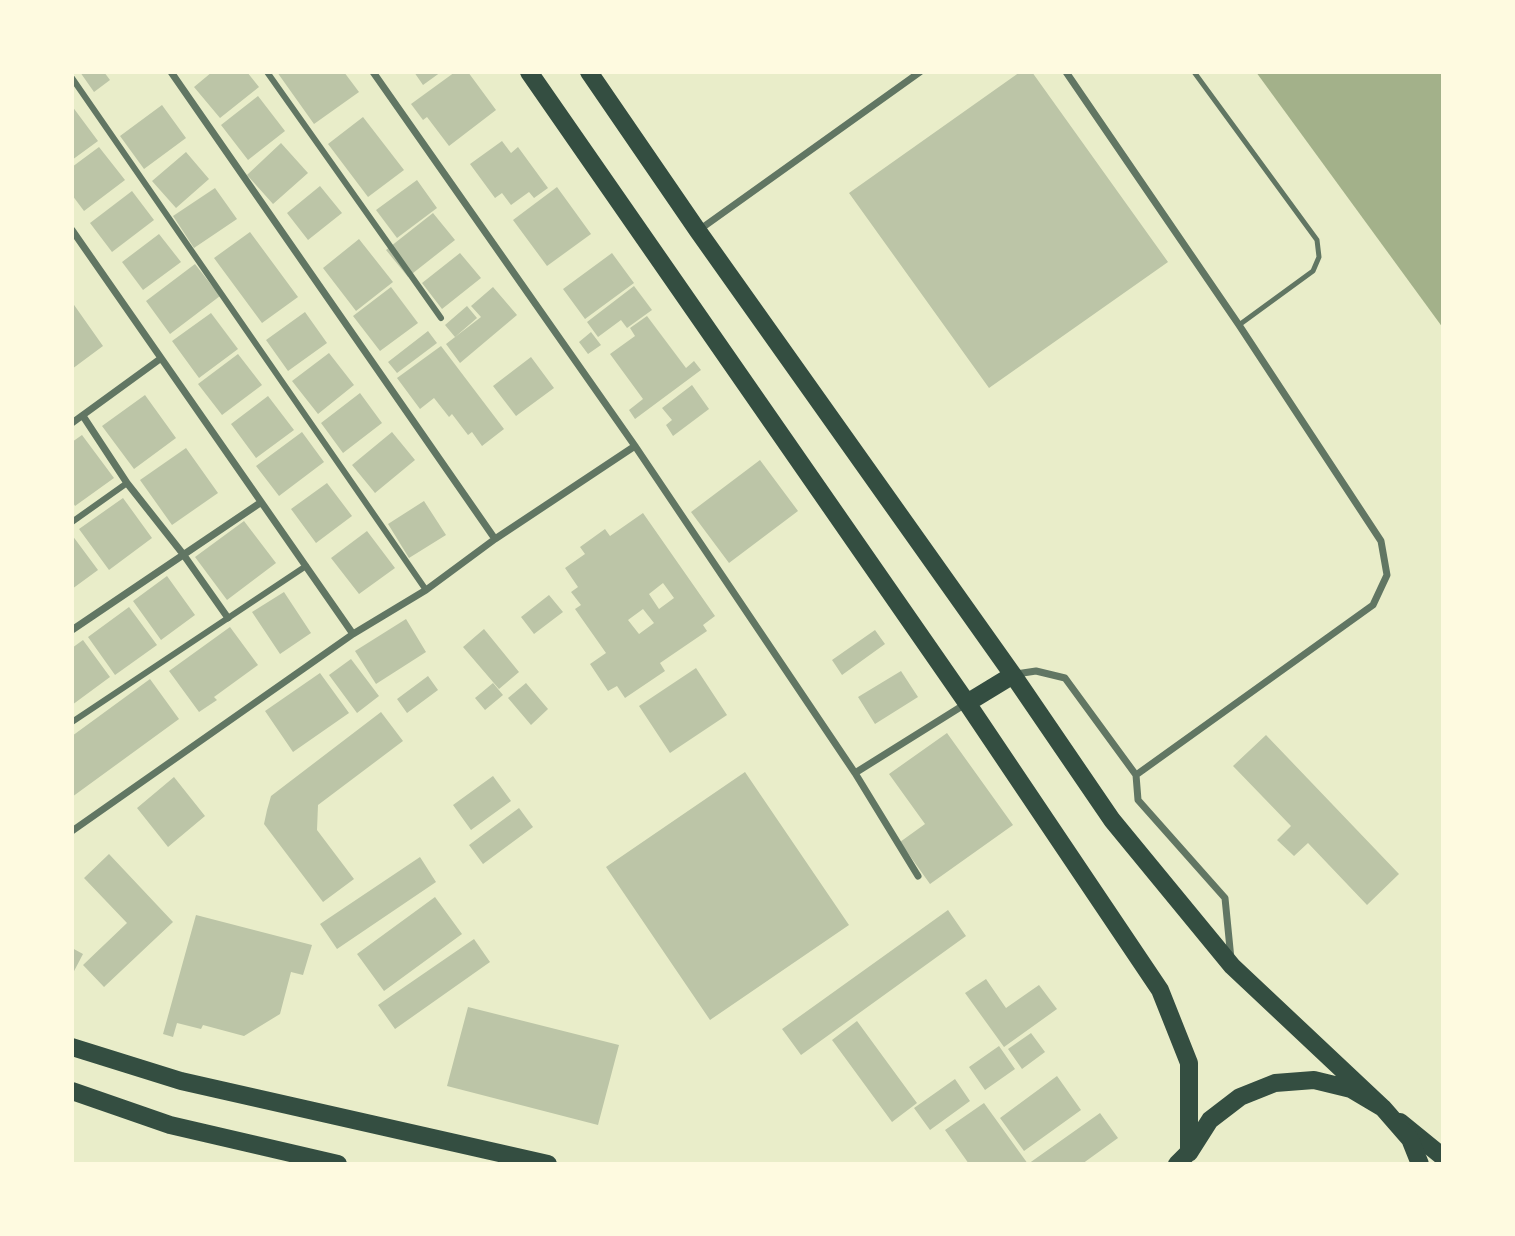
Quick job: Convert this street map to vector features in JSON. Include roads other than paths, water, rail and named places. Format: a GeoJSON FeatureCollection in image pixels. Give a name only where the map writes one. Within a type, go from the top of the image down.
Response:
{"type":"FeatureCollection","features":[{"type":"Feature","properties":{"kind":"main road"},"geometry":{"type":"LineString","coordinates":[[529,72],[967,703],[1160,990],[1189,1063],[1184,1160]]}},
{"type":"Feature","properties":{"kind":"main road"},"geometry":{"type":"LineString","coordinates":[[589,72],[1112,820],[1231,966],[1383,1108],[1443,1157]]}},
{"type":"Feature","properties":{"kind":"main road"},"geometry":{"type":"LineString","coordinates":[[967,703],[1013,675]]}},
{"type":"Feature","properties":{"kind":"main road"},"geometry":{"type":"LineString","coordinates":[[72,1047],[181,1081],[548,1164]]}},
{"type":"Feature","properties":{"kind":"main road"},"geometry":{"type":"LineString","coordinates":[[1184,1160],[1210,1120],[1240,1097],[1275,1083],[1314,1080],[1350,1089],[1383,1108],[1410,1139],[1420,1164]]}},
{"type":"Feature","properties":{"kind":"main road"},"geometry":{"type":"LineString","coordinates":[[72,1091],[170,1125],[338,1164]]}},
{"type":"Feature","properties":{"kind":"street"},"geometry":{"type":"LineString","coordinates":[[171,72],[495,540]]}},
{"type":"Feature","properties":{"kind":"street"},"geometry":{"type":"LineString","coordinates":[[267,72],[441,318]]}},
{"type":"Feature","properties":{"kind":"street"},"geometry":{"type":"LineString","coordinates":[[373,72],[635,446],[855,773],[918,876]]}},
{"type":"Feature","properties":{"kind":"street"},"geometry":{"type":"LineString","coordinates":[[698,231],[920,72]]}},
{"type":"Feature","properties":{"kind":"street"},"geometry":{"type":"LineString","coordinates":[[1066,72],[1239,325],[1381,541],[1387,575],[1373,605],[1136,775]]}},
{"type":"Feature","properties":{"kind":"street"},"geometry":{"type":"LineString","coordinates":[[72,78],[426,590]]}},
{"type":"Feature","properties":{"kind":"street"},"geometry":{"type":"LineString","coordinates":[[72,230],[353,635]]}},
{"type":"Feature","properties":{"kind":"street"},"geometry":{"type":"LineString","coordinates":[[72,424],[160,359]]}},
{"type":"Feature","properties":{"kind":"street"},"geometry":{"type":"LineString","coordinates":[[83,416],[127,483],[183,554],[228,618]]}},
{"type":"Feature","properties":{"kind":"street"},"geometry":{"type":"LineString","coordinates":[[72,831],[353,635],[426,590],[635,446]]}},
{"type":"Feature","properties":{"kind":"street"},"geometry":{"type":"LineString","coordinates":[[72,522],[127,483]]}},
{"type":"Feature","properties":{"kind":"street"},"geometry":{"type":"LineString","coordinates":[[72,630],[260,503]]}},
{"type":"Feature","properties":{"kind":"street"},"geometry":{"type":"LineString","coordinates":[[72,723],[306,566]]}},
{"type":"Feature","properties":{"kind":"street"},"geometry":{"type":"LineString","coordinates":[[1013,675],[1036,671],[1065,678],[1136,775],[1138,800],[1225,898],[1231,966]]}},
{"type":"Feature","properties":{"kind":"street"},"geometry":{"type":"LineString","coordinates":[[855,773],[967,703]]}},
{"type":"Feature","properties":{"kind":"lane"},"geometry":{"type":"LineString","coordinates":[[1194,72],[1317,240],[1319,257],[1313,271],[1239,325]]}}]}
